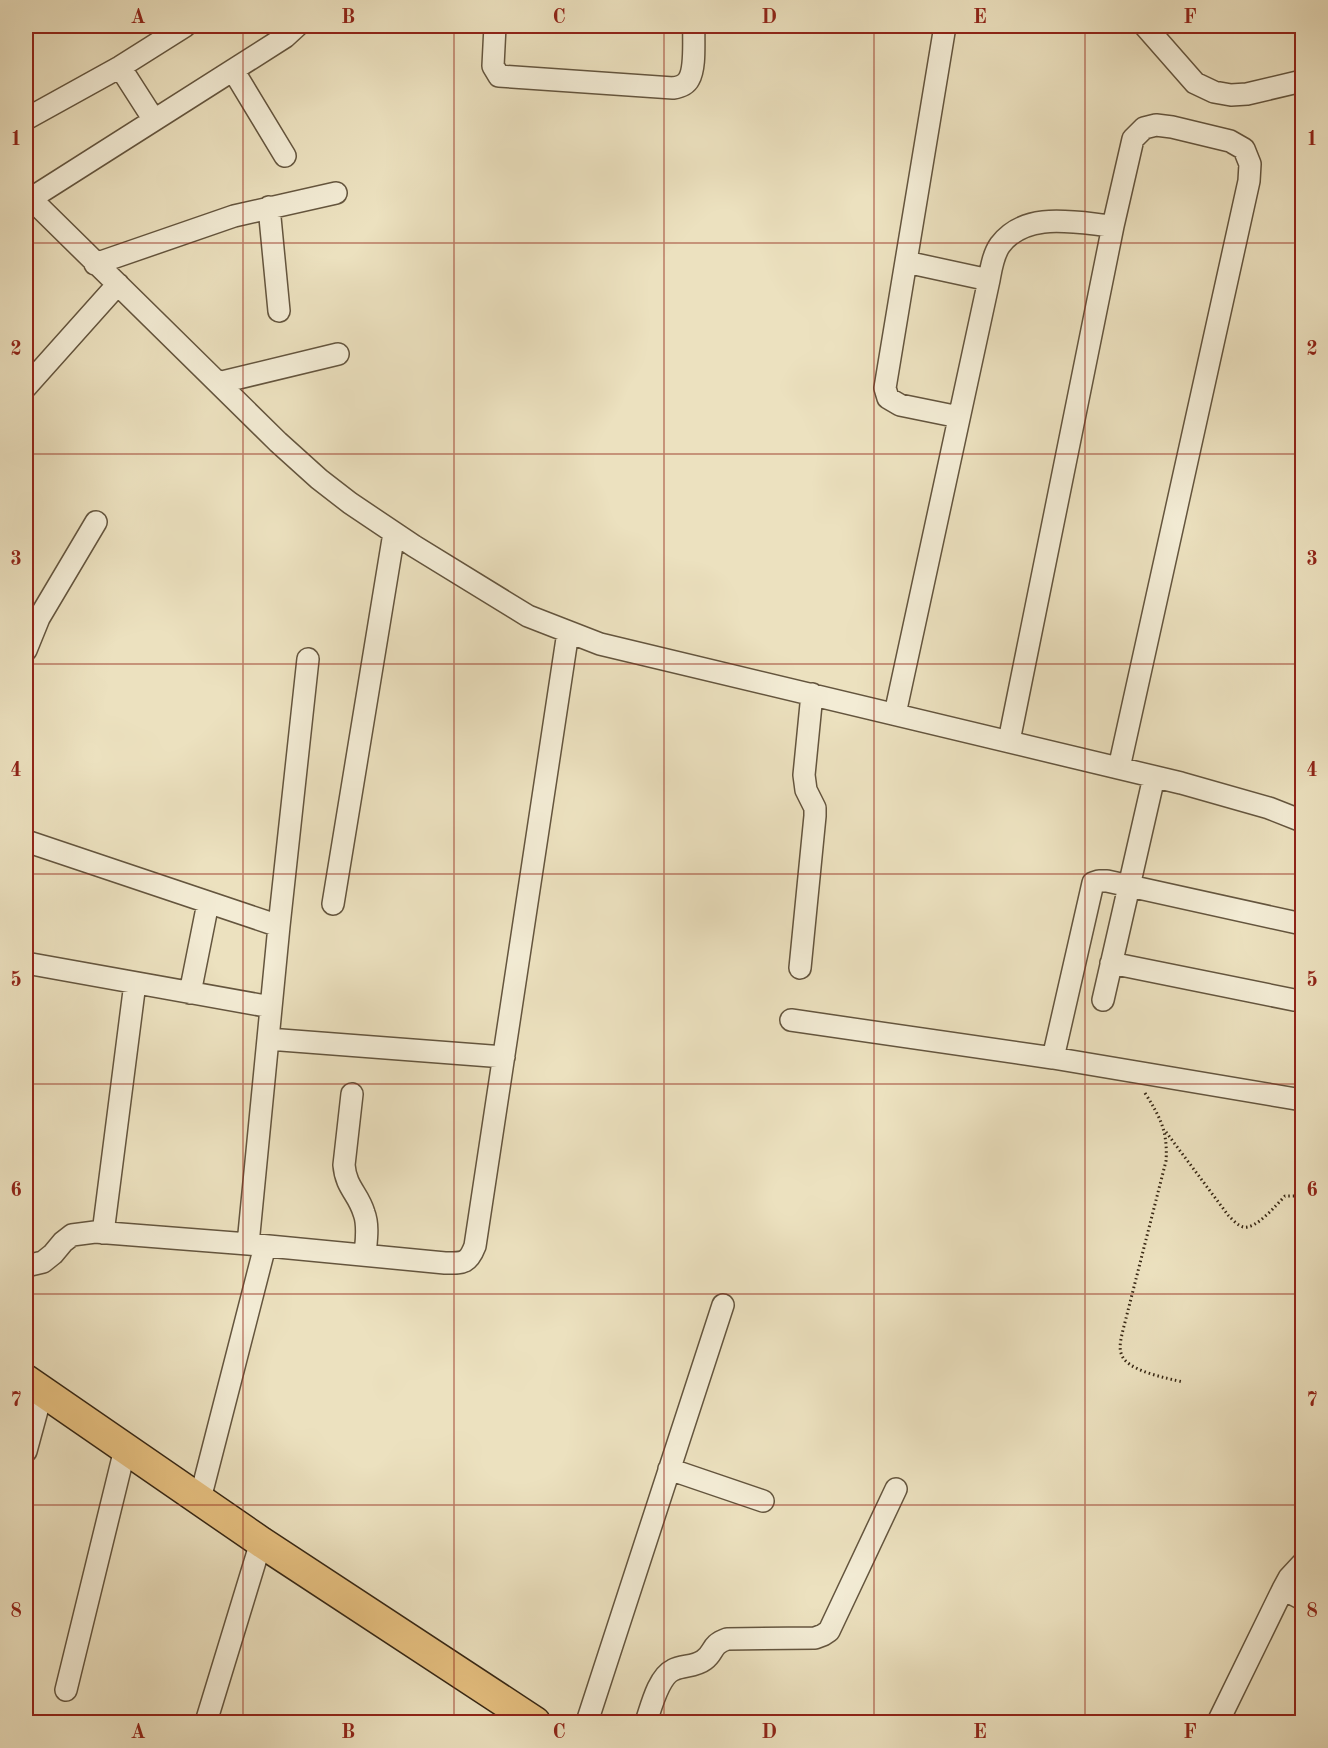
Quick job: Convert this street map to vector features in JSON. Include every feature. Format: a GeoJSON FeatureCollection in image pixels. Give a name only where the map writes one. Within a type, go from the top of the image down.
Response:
{"type":"FeatureCollection","features":[{"type":"Feature","properties":{"kind":"highway"},"geometry":{"type":"LineString","coordinates":[[34,1386],[200,1499],[503,1713],[535,1722]]}},
{"type":"Feature","properties":{"kind":"street"},"geometry":{"type":"LineString","coordinates":[[26,119],[120,67],[185,26]]}},
{"type":"Feature","properties":{"kind":"street"},"geometry":{"type":"LineString","coordinates":[[297,26],[285,37],[28,197],[278,442],[319,479],[394,533],[528,616],[600,644],[1119,768],[1269,808],[1302,820]]}},
{"type":"Feature","properties":{"kind":"street"},"geometry":{"type":"LineString","coordinates":[[495,26],[493,66],[499,76],[673,88],[682,86],[689,80],[693,70],[694,26]]}},
{"type":"Feature","properties":{"kind":"street"},"geometry":{"type":"LineString","coordinates":[[945,26],[885,388],[888,398],[900,405],[959,417]]}},
{"type":"Feature","properties":{"kind":"street"},"geometry":{"type":"LineString","coordinates":[[1145,26],[1195,83],[1214,92],[1231,95],[1247,94],[1302,81]]}},
{"type":"Feature","properties":{"kind":"street"},"geometry":{"type":"LineString","coordinates":[[120,67],[154,120]]}},
{"type":"Feature","properties":{"kind":"street"},"geometry":{"type":"LineString","coordinates":[[233,70],[285,156]]}},
{"type":"Feature","properties":{"kind":"street"},"geometry":{"type":"LineString","coordinates":[[1009,741],[1113,226],[1133,139],[1144,128],[1156,125],[1230,141],[1244,149],[1250,164],[1249,181],[1119,768]]}},
{"type":"Feature","properties":{"kind":"street"},"geometry":{"type":"LineString","coordinates":[[95,264],[234,216],[336,193]]}},
{"type":"Feature","properties":{"kind":"street"},"geometry":{"type":"LineString","coordinates":[[270,207],[279,311]]}},
{"type":"Feature","properties":{"kind":"street"},"geometry":{"type":"LineString","coordinates":[[895,714],[989,280],[1000,246],[1013,232],[1027,225],[1050,221],[1113,226]]}},
{"type":"Feature","properties":{"kind":"street"},"geometry":{"type":"LineString","coordinates":[[906,262],[989,280]]}},
{"type":"Feature","properties":{"kind":"street"},"geometry":{"type":"LineString","coordinates":[[26,387],[118,284]]}},
{"type":"Feature","properties":{"kind":"street"},"geometry":{"type":"LineString","coordinates":[[218,383],[338,354]]}},
{"type":"Feature","properties":{"kind":"street"},"geometry":{"type":"LineString","coordinates":[[26,650],[32,614],[96,522]]}},
{"type":"Feature","properties":{"kind":"street"},"geometry":{"type":"LineString","coordinates":[[333,904],[394,533]]}},
{"type":"Feature","properties":{"kind":"street"},"geometry":{"type":"LineString","coordinates":[[26,1266],[43,1262],[72,1235],[83,1233],[256,1245],[445,1263],[463,1263],[471,1257],[475,1246],[568,632]]}},
{"type":"Feature","properties":{"kind":"street"},"geometry":{"type":"LineString","coordinates":[[200,1499],[256,1245],[268,1039],[308,659]]}},
{"type":"Feature","properties":{"kind":"street"},"geometry":{"type":"LineString","coordinates":[[800,968],[815,816],[806,790],[804,775],[812,694]]}},
{"type":"Feature","properties":{"kind":"street"},"geometry":{"type":"LineString","coordinates":[[1103,1000],[1154,777]]}},
{"type":"Feature","properties":{"kind":"street"},"geometry":{"type":"LineString","coordinates":[[26,842],[279,926]]}},
{"type":"Feature","properties":{"kind":"street"},"geometry":{"type":"LineString","coordinates":[[1053,1058],[1093,883],[1107,881],[1128,885],[1302,924]]}},
{"type":"Feature","properties":{"kind":"street"},"geometry":{"type":"LineString","coordinates":[[190,993],[208,903]]}},
{"type":"Feature","properties":{"kind":"street"},"geometry":{"type":"LineString","coordinates":[[26,963],[271,1007]]}},
{"type":"Feature","properties":{"kind":"street"},"geometry":{"type":"LineString","coordinates":[[1111,963],[1294,1000]]}},
{"type":"Feature","properties":{"kind":"street"},"geometry":{"type":"LineString","coordinates":[[103,1233],[135,983]]}},
{"type":"Feature","properties":{"kind":"street"},"geometry":{"type":"LineString","coordinates":[[791,1020],[1053,1058],[1302,1100]]}},
{"type":"Feature","properties":{"kind":"street"},"geometry":{"type":"LineString","coordinates":[[268,1039],[504,1057]]}},
{"type":"Feature","properties":{"kind":"street"},"geometry":{"type":"LineString","coordinates":[[352,1094],[344,1165],[348,1184],[364,1212],[367,1224],[365,1256]]}},
{"type":"Feature","properties":{"kind":"street"},"geometry":{"type":"LineString","coordinates":[[586,1722],[723,1305]]}},
{"type":"Feature","properties":{"kind":"street"},"geometry":{"type":"LineString","coordinates":[[26,1451],[34,1386]]}},
{"type":"Feature","properties":{"kind":"street"},"geometry":{"type":"LineString","coordinates":[[66,1690],[125,1449]]}},
{"type":"Feature","properties":{"kind":"street"},"geometry":{"type":"LineString","coordinates":[[669,1469],[763,1501]]}},
{"type":"Feature","properties":{"kind":"street"},"geometry":{"type":"LineString","coordinates":[[646,1722],[665,1675],[673,1670],[703,1661],[718,1642],[727,1639],[815,1638],[829,1631],[896,1489]]}},
{"type":"Feature","properties":{"kind":"street"},"geometry":{"type":"LineString","coordinates":[[206,1722],[261,1542]]}},
{"type":"Feature","properties":{"kind":"street"},"geometry":{"type":"LineString","coordinates":[[1218,1722],[1283,1589],[1289,1578],[1302,1564]]}},
{"type":"Feature","properties":{"kind":"street"},"geometry":{"type":"LineString","coordinates":[[1283,1589],[1302,1599]]}},
{"type":"Feature","properties":{"kind":"path"},"geometry":{"type":"LineString","coordinates":[[1131,1071],[1160,1118],[1167,1146],[1166,1161],[1122,1334],[1120,1351],[1124,1360],[1132,1367],[1184,1383]]}},
{"type":"Feature","properties":{"kind":"path"},"geometry":{"type":"LineString","coordinates":[[1165,1131],[1236,1223],[1244,1227],[1254,1226],[1285,1196],[1294,1196],[1302,1212]]}}]}
